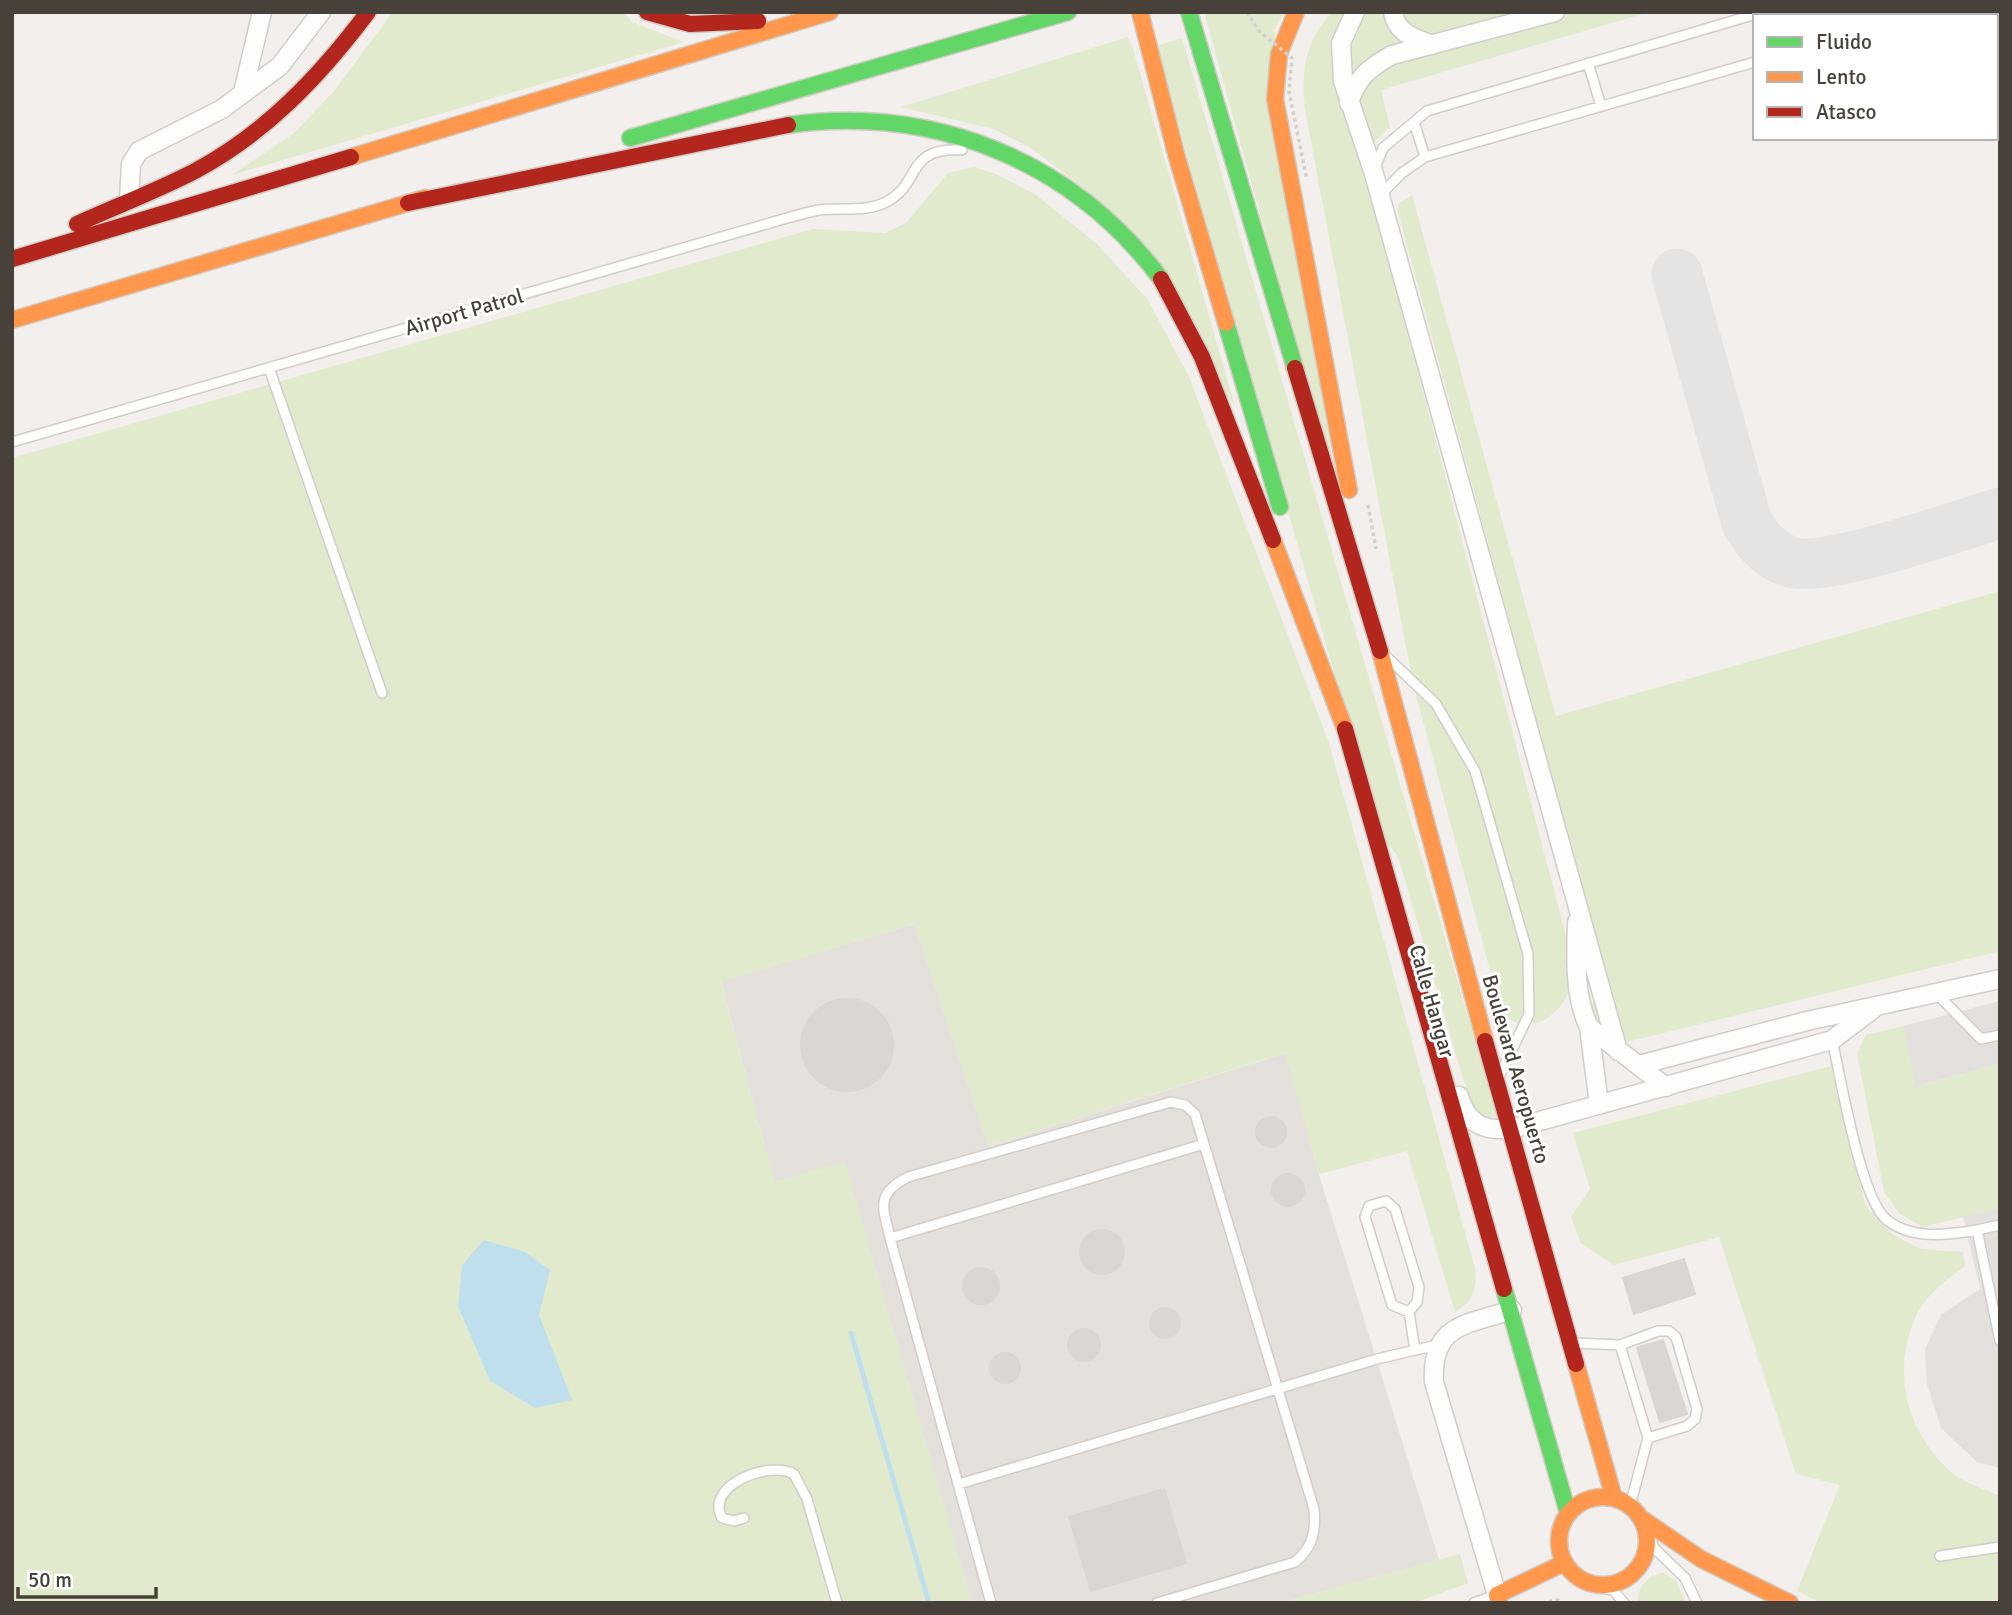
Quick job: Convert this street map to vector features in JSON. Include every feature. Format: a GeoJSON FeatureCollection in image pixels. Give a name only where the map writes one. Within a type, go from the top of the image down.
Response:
{"type":"FeatureCollection","features":[{"type":"Feature","properties":{"kind":"main road"},"geometry":{"type":"LineString","coordinates":[[12,258],[129,199],[194,172],[268,124],[307,88],[368,12]]}},
{"type":"Feature","properties":{"kind":"main road"},"geometry":{"type":"LineString","coordinates":[[647,12],[690,24],[737,24],[810,12]]}},
{"type":"Feature","properties":{"kind":"main road"},"geometry":{"type":"LineString","coordinates":[[12,258],[830,12]]}},
{"type":"Feature","properties":{"kind":"main road"},"geometry":{"type":"LineString","coordinates":[[12,320],[1068,12]]}},
{"type":"Feature","properties":{"kind":"main road"},"geometry":{"type":"LineString","coordinates":[[1140,12],[1149,37],[1176,154],[1378,841],[1568,1513]]}},
{"type":"Feature","properties":{"kind":"main road"},"geometry":{"type":"LineString","coordinates":[[1296,12],[1282,36],[1275,69],[1275,99],[1380,652]]}},
{"type":"Feature","properties":{"kind":"main road"},"geometry":{"type":"LineString","coordinates":[[1191,19],[1380,652]]}},
{"type":"Feature","properties":{"kind":"main road"},"geometry":{"type":"LineString","coordinates":[[408,203],[697,143],[831,120],[888,121],[938,129],[1025,162],[1075,196],[1122,235],[1160,278],[1200,353],[1345,729]]}},
{"type":"Feature","properties":{"kind":"main road","name":"Boulevard Aeropuerto"},"geometry":{"type":"LineString","coordinates":[[1380,652],[1496,1081],[1614,1498]]}},
{"type":"Feature","properties":{"kind":"main road"},"geometry":{"type":"LineString","coordinates":[[1639,1518],[1643,1559],[1636,1571],[1617,1583],[1590,1584],[1564,1563],[1558,1537],[1568,1513],[1589,1499],[1614,1498],[1691,1553],[1790,1603]]}},
{"type":"Feature","properties":{"kind":"main road"},"geometry":{"type":"LineString","coordinates":[[1498,1599],[1564,1563]]}},
{"type":"Feature","properties":{"kind":"main road"},"geometry":{"type":"LineString","coordinates":[[1590,1584],[1591,1603]]}},
{"type":"Feature","properties":{"kind":"street"},"geometry":{"type":"LineString","coordinates":[[243,92],[262,12]]}},
{"type":"Feature","properties":{"kind":"street"},"geometry":{"type":"LineString","coordinates":[[129,199],[131,164],[139,151],[211,115],[280,66],[321,12]]}},
{"type":"Feature","properties":{"kind":"street"},"geometry":{"type":"LineString","coordinates":[[1355,12],[1341,43],[1343,81],[1380,195],[1618,1051]]}},
{"type":"Feature","properties":{"kind":"street"},"geometry":{"type":"LineString","coordinates":[[1394,12],[1395,23],[1408,36],[1432,45]]}},
{"type":"Feature","properties":{"kind":"street"},"geometry":{"type":"LineString","coordinates":[[1349,103],[1356,81],[1370,68],[1392,55],[1555,12]]}},
{"type":"Feature","properties":{"kind":"street","name":"Calle Hangar"},"geometry":{"type":"LineString","coordinates":[[1378,841],[1394,869],[1465,1115],[1479,1126],[1511,1129]]}},
{"type":"Feature","properties":{"kind":"street"},"geometry":{"type":"LineString","coordinates":[[1578,905],[1582,1013],[1589,1027],[1599,1105]]}},
{"type":"Feature","properties":{"kind":"street"},"geometry":{"type":"LineString","coordinates":[[1639,1065],[1807,1021],[1873,1009],[2000,979]]}},
{"type":"Feature","properties":{"kind":"street"},"geometry":{"type":"LineString","coordinates":[[1511,1129],[1832,1040],[1873,1009]]}},
{"type":"Feature","properties":{"kind":"street"},"geometry":{"type":"LineString","coordinates":[[1589,1027],[1666,1087]]}},
{"type":"Feature","properties":{"kind":"street"},"geometry":{"type":"LineString","coordinates":[[1498,1599],[1434,1382],[1437,1345],[1454,1329],[1512,1310]]}},
{"type":"Feature","properties":{"kind":"lane"},"geometry":{"type":"LineString","coordinates":[[673,20],[702,12]]}},
{"type":"Feature","properties":{"kind":"lane"},"geometry":{"type":"LineString","coordinates":[[1374,174],[1375,164],[1384,148],[1434,108],[1753,16]]}},
{"type":"Feature","properties":{"kind":"lane"},"geometry":{"type":"LineString","coordinates":[[1588,63],[1601,106]]}},
{"type":"Feature","properties":{"kind":"lane"},"geometry":{"type":"LineString","coordinates":[[1380,195],[1402,173],[1425,157],[1753,63]]}},
{"type":"Feature","properties":{"kind":"lane"},"geometry":{"type":"LineString","coordinates":[[1414,122],[1425,157]]}},
{"type":"Feature","properties":{"kind":"lane","name":"Airport Patrol"},"geometry":{"type":"LineString","coordinates":[[12,442],[787,218],[819,210],[870,208],[888,201],[918,162],[931,152],[947,149],[975,150],[1025,162]]}},
{"type":"Feature","properties":{"kind":"lane"},"geometry":{"type":"LineString","coordinates":[[269,368],[382,692]]}},
{"type":"Feature","properties":{"kind":"lane"},"geometry":{"type":"LineString","coordinates":[[1380,652],[1436,704],[1475,771],[1528,954],[1529,1014],[1516,1047],[1496,1081]]}},
{"type":"Feature","properties":{"kind":"lane"},"geometry":{"type":"LineString","coordinates":[[1937,994],[1981,1039],[2000,1035]]}},
{"type":"Feature","properties":{"kind":"lane"},"geometry":{"type":"LineString","coordinates":[[1832,1040],[1869,1194],[1887,1219],[1910,1230],[1931,1235],[2000,1225]]}},
{"type":"Feature","properties":{"kind":"lane"},"geometry":{"type":"LineString","coordinates":[[991,1603],[890,1238],[882,1206],[884,1198],[895,1184],[908,1177],[1171,1102],[1185,1105],[1195,1114],[1314,1509],[1315,1528],[1306,1554],[1295,1562],[1157,1603]]}},
{"type":"Feature","properties":{"kind":"lane"},"geometry":{"type":"LineString","coordinates":[[890,1238],[1204,1144]]}},
{"type":"Feature","properties":{"kind":"lane"},"geometry":{"type":"LineString","coordinates":[[1409,1312],[1392,1305],[1365,1217],[1369,1206],[1374,1204],[1389,1202],[1395,1209],[1419,1287],[1417,1302],[1409,1312],[1415,1350]]}},
{"type":"Feature","properties":{"kind":"lane"},"geometry":{"type":"LineString","coordinates":[[1977,1230],[2000,1341]]}},
{"type":"Feature","properties":{"kind":"lane"},"geometry":{"type":"LineString","coordinates":[[1571,1343],[1620,1345],[1658,1331],[1669,1331],[1676,1337],[1697,1409],[1695,1419],[1687,1426],[1648,1438]]}},
{"type":"Feature","properties":{"kind":"lane"},"geometry":{"type":"LineString","coordinates":[[959,1484],[1278,1388],[1437,1345]]}},
{"type":"Feature","properties":{"kind":"lane"},"geometry":{"type":"LineString","coordinates":[[1620,1345],[1648,1438],[1639,1518],[1656,1549],[1685,1578],[1697,1601]]}},
{"type":"Feature","properties":{"kind":"lane"},"geometry":{"type":"LineString","coordinates":[[744,1518],[734,1521],[722,1518],[717,1508],[719,1497],[726,1490],[771,1469],[794,1474],[807,1499],[837,1603]]}},
{"type":"Feature","properties":{"kind":"lane"},"geometry":{"type":"LineString","coordinates":[[1940,1556],[2000,1547]]}},
{"type":"Feature","properties":{"kind":"lane"},"geometry":{"type":"LineString","coordinates":[[1590,1584],[1614,1591],[1624,1603]]}},
{"type":"Feature","properties":{"kind":"lane"},"geometry":{"type":"LineString","coordinates":[[1474,1603],[1498,1599]]}},
{"type":"Feature","properties":{"kind":"path"},"geometry":{"type":"LineString","coordinates":[[1247,12],[1259,31],[1292,58],[1289,92],[1307,180]]}},
{"type":"Feature","properties":{"kind":"path"},"geometry":{"type":"LineString","coordinates":[[1542,1603],[1558,1600],[1562,1603]]}},
{"type":"Feature","properties":{"kind":"shaded area"},"geometry":{"type":"Polygon","coordinates":[[[915,924],[989,1146],[1286,1053],[1319,1175],[1439,1560],[1280,1603],[972,1603],[845,1163],[774,1182],[721,981],[915,924]]]}},
{"type":"Feature","properties":{"kind":"shaded area"},"geometry":{"type":"Polygon","coordinates":[[[2000,1001],[2000,1064],[1916,1086],[1903,1026],[2000,1001]]]}},
{"type":"Feature","properties":{"kind":"shaded area"},"geometry":{"type":"Polygon","coordinates":[[[2000,1208],[2000,1468],[1977,1462],[1941,1428],[1927,1384],[1925,1349],[1941,1315],[1980,1289],[1963,1217],[2000,1208]]]}},
{"type":"Feature","properties":{"kind":"green space"},"geometry":{"type":"Polygon","coordinates":[[[393,12],[623,12],[632,22],[684,42],[232,175],[293,134],[334,91],[393,12]]]}},
{"type":"Feature","properties":{"kind":"green space"},"geometry":{"type":"Polygon","coordinates":[[[1204,12],[1284,12],[1274,30],[1335,484],[1204,12]]]}},
{"type":"Feature","properties":{"kind":"green space"},"geometry":{"type":"Polygon","coordinates":[[[1332,12],[1650,12],[1381,90],[1390,127],[1369,147],[1363,163],[1570,951],[1571,979],[1567,995],[1554,1013],[1537,1023],[1518,1023],[1501,1011],[1413,684],[1305,110],[1307,58],[1316,34],[1332,12]]]}},
{"type":"Feature","properties":{"kind":"green space"},"geometry":{"type":"Polygon","coordinates":[[[1128,37],[1235,407],[1094,196],[1028,146],[993,129],[901,107],[1128,37]]]}},
{"type":"Feature","properties":{"kind":"green space"},"geometry":{"type":"Polygon","coordinates":[[[1182,38],[1497,1116],[1483,1115],[1471,1106],[1398,856],[1380,835],[1156,46],[1182,38]]]}},
{"type":"Feature","properties":{"kind":"green space"},"geometry":{"type":"Polygon","coordinates":[[[974,167],[996,174],[1036,195],[1097,244],[1148,300],[1189,377],[1329,743],[1476,1272],[1474,1291],[1469,1300],[1455,1312],[1407,1151],[1319,1174],[1285,1053],[988,1146],[914,924],[721,982],[774,1182],[845,1162],[972,1603],[12,1603],[12,458],[813,229],[885,233],[906,223],[948,173],[974,167]]]}},
{"type":"Feature","properties":{"kind":"green space"},"geometry":{"type":"Polygon","coordinates":[[[1412,195],[1556,716],[2000,591],[2000,951],[1606,1047],[1589,1010],[1601,984],[1600,955],[1398,212],[1398,204],[1412,195]]]}},
{"type":"Feature","properties":{"kind":"green space"},"geometry":{"type":"Polygon","coordinates":[[[1903,1026],[1917,1086],[2000,1064],[2000,1208],[1923,1227],[1900,1214],[1884,1192],[1857,1053],[1866,1035],[1903,1026]]]}},
{"type":"Feature","properties":{"kind":"green space"},"geometry":{"type":"Polygon","coordinates":[[[1831,1066],[1865,1204],[1892,1234],[1921,1249],[1963,1252],[1965,1266],[1931,1294],[1916,1316],[1908,1337],[1904,1379],[1907,1400],[1914,1419],[1936,1456],[1956,1476],[2000,1496],[2000,1603],[1821,1603],[1797,1591],[1840,1485],[1796,1474],[1719,1237],[1614,1265],[1581,1243],[1571,1217],[1590,1189],[1573,1133],[1831,1066]]]}},
{"type":"Feature","properties":{"kind":"green space"},"geometry":{"type":"Polygon","coordinates":[[[1460,1554],[1468,1583],[1414,1603],[1280,1603],[1460,1554]]]}},
{"type":"Feature","properties":{"kind":"green space"},"geometry":{"type":"Polygon","coordinates":[[[1664,1573],[1676,1581],[1686,1603],[1638,1603],[1639,1592],[1645,1582],[1664,1573]]]}},
{"type":"Feature","properties":{"kind":"water"},"geometry":{"type":"Polygon","coordinates":[[[484,1240],[525,1252],[550,1270],[539,1315],[572,1400],[535,1408],[490,1381],[458,1306],[462,1265],[484,1240]]]}},
{"type":"Feature","properties":{"kind":"building"},"geometry":{"type":"Polygon","coordinates":[[[847,999],[864,1003],[879,1013],[889,1028],[893,1045],[889,1062],[879,1077],[864,1087],[847,1091],[830,1087],[815,1077],[805,1062],[801,1045],[805,1028],[815,1013],[830,1003],[847,999]]]}},
{"type":"Feature","properties":{"kind":"building"},"geometry":{"type":"Polygon","coordinates":[[[1271,1117],[1282,1121],[1286,1132],[1282,1143],[1271,1147],[1260,1143],[1256,1132],[1260,1121],[1271,1117]]]}},
{"type":"Feature","properties":{"kind":"building"},"geometry":{"type":"Polygon","coordinates":[[[1288,1174],[1299,1179],[1304,1190],[1299,1201],[1288,1206],[1277,1201],[1272,1190],[1277,1179],[1288,1174]]]}},
{"type":"Feature","properties":{"kind":"building"},"geometry":{"type":"Polygon","coordinates":[[[1102,1230],[1117,1237],[1124,1252],[1117,1267],[1102,1274],[1087,1267],[1080,1252],[1087,1237],[1102,1230]]]}},
{"type":"Feature","properties":{"kind":"building"},"geometry":{"type":"Polygon","coordinates":[[[1684,1259],[1695,1294],[1634,1314],[1623,1278],[1684,1259]]]}},
{"type":"Feature","properties":{"kind":"building"},"geometry":{"type":"Polygon","coordinates":[[[981,1268],[993,1274],[999,1286],[993,1298],[981,1304],[969,1298],[963,1286],[969,1274],[981,1268]]]}},
{"type":"Feature","properties":{"kind":"building"},"geometry":{"type":"Polygon","coordinates":[[[1165,1308],[1176,1312],[1180,1323],[1176,1334],[1165,1338],[1154,1334],[1150,1323],[1154,1312],[1165,1308]]]}},
{"type":"Feature","properties":{"kind":"building"},"geometry":{"type":"Polygon","coordinates":[[[1084,1329],[1095,1334],[1100,1345],[1095,1356],[1084,1361],[1073,1356],[1068,1345],[1073,1334],[1084,1329]]]}},
{"type":"Feature","properties":{"kind":"building"},"geometry":{"type":"Polygon","coordinates":[[[1663,1340],[1687,1414],[1660,1422],[1637,1348],[1663,1340]]]}},
{"type":"Feature","properties":{"kind":"building"},"geometry":{"type":"Polygon","coordinates":[[[1005,1353],[1016,1357],[1020,1368],[1016,1379],[1005,1383],[994,1379],[990,1368],[994,1357],[1005,1353]]]}},
{"type":"Feature","properties":{"kind":"building"},"geometry":{"type":"Polygon","coordinates":[[[1164,1489],[1186,1563],[1091,1591],[1069,1517],[1164,1489]]]}},
{"type":"Feature","properties":{"kind":"waterway"},"geometry":{"type":"LineString","coordinates":[[851,1333],[929,1603]]}},
{"type":"Feature","properties":{"kind":"taxiway"},"geometry":{"type":"LineString","coordinates":[[1677,274],[1747,523],[1771,552],[1790,562],[1808,564],[1832,561],[1892,547],[2000,513]]}},
{"type":"Feature","properties":{"kind":"traffic: fast"},"geometry":{"type":"LineString","coordinates":[[630,138],[1068,12]]}},
{"type":"Feature","properties":{"kind":"traffic: fast"},"geometry":{"type":"LineString","coordinates":[[1189,12],[1295,368]]}},
{"type":"Feature","properties":{"kind":"traffic: fast"},"geometry":{"type":"LineString","coordinates":[[788,125],[842,121],[895,124],[947,134],[996,150],[1042,173],[1086,202],[1125,237],[1161,279]]}},
{"type":"Feature","properties":{"kind":"traffic: fast"},"geometry":{"type":"LineString","coordinates":[[1226,323],[1280,507]]}},
{"type":"Feature","properties":{"kind":"traffic: fast"},"geometry":{"type":"LineString","coordinates":[[1504,1289],[1568,1513]]}},
{"type":"Feature","properties":{"kind":"traffic: slow"},"geometry":{"type":"LineString","coordinates":[[351,157],[830,12]]}},
{"type":"Feature","properties":{"kind":"traffic: slow"},"geometry":{"type":"LineString","coordinates":[[1140,12],[1176,154],[1226,323]]}},
{"type":"Feature","properties":{"kind":"traffic: slow"},"geometry":{"type":"LineString","coordinates":[[1296,12],[1279,54],[1275,99],[1349,490]]}},
{"type":"Feature","properties":{"kind":"traffic: slow"},"geometry":{"type":"LineString","coordinates":[[12,320],[425,198]]}},
{"type":"Feature","properties":{"kind":"traffic: slow"},"geometry":{"type":"LineString","coordinates":[[1273,540],[1345,729]]}},
{"type":"Feature","properties":{"kind":"traffic: slow"},"geometry":{"type":"LineString","coordinates":[[1380,651],[1485,1041]]}},
{"type":"Feature","properties":{"kind":"traffic: slow"},"geometry":{"type":"LineString","coordinates":[[1576,1364],[1614,1498]]}},
{"type":"Feature","properties":{"kind":"traffic: slow"},"geometry":{"type":"LineString","coordinates":[[1603,1497],[1628,1504],[1640,1516],[1647,1541],[1640,1566],[1628,1578],[1603,1585],[1578,1578],[1566,1566],[1559,1541],[1566,1516],[1578,1504],[1603,1497]]}},
{"type":"Feature","properties":{"kind":"traffic: slow"},"geometry":{"type":"LineString","coordinates":[[1641,1518],[1701,1559],[1790,1603]]}},
{"type":"Feature","properties":{"kind":"traffic: slow"},"geometry":{"type":"LineString","coordinates":[[1499,1603],[1497,1595],[1564,1563]]}},
{"type":"Feature","properties":{"kind":"traffic: jam"},"geometry":{"type":"LineString","coordinates":[[77,224],[195,171],[245,139],[311,80],[368,12]]}},
{"type":"Feature","properties":{"kind":"traffic: jam"},"geometry":{"type":"LineString","coordinates":[[647,12],[690,24],[758,21]]}},
{"type":"Feature","properties":{"kind":"traffic: jam"},"geometry":{"type":"LineString","coordinates":[[408,203],[788,125]]}},
{"type":"Feature","properties":{"kind":"traffic: jam"},"geometry":{"type":"LineString","coordinates":[[12,259],[351,157]]}},
{"type":"Feature","properties":{"kind":"traffic: jam"},"geometry":{"type":"LineString","coordinates":[[1161,279],[1202,357],[1273,540]]}},
{"type":"Feature","properties":{"kind":"traffic: jam"},"geometry":{"type":"LineString","coordinates":[[1295,368],[1380,651]]}},
{"type":"Feature","properties":{"kind":"traffic: jam"},"geometry":{"type":"LineString","coordinates":[[1345,729],[1504,1289]]}},
{"type":"Feature","properties":{"kind":"traffic: jam"},"geometry":{"type":"LineString","coordinates":[[1485,1041],[1576,1364]]}}]}
